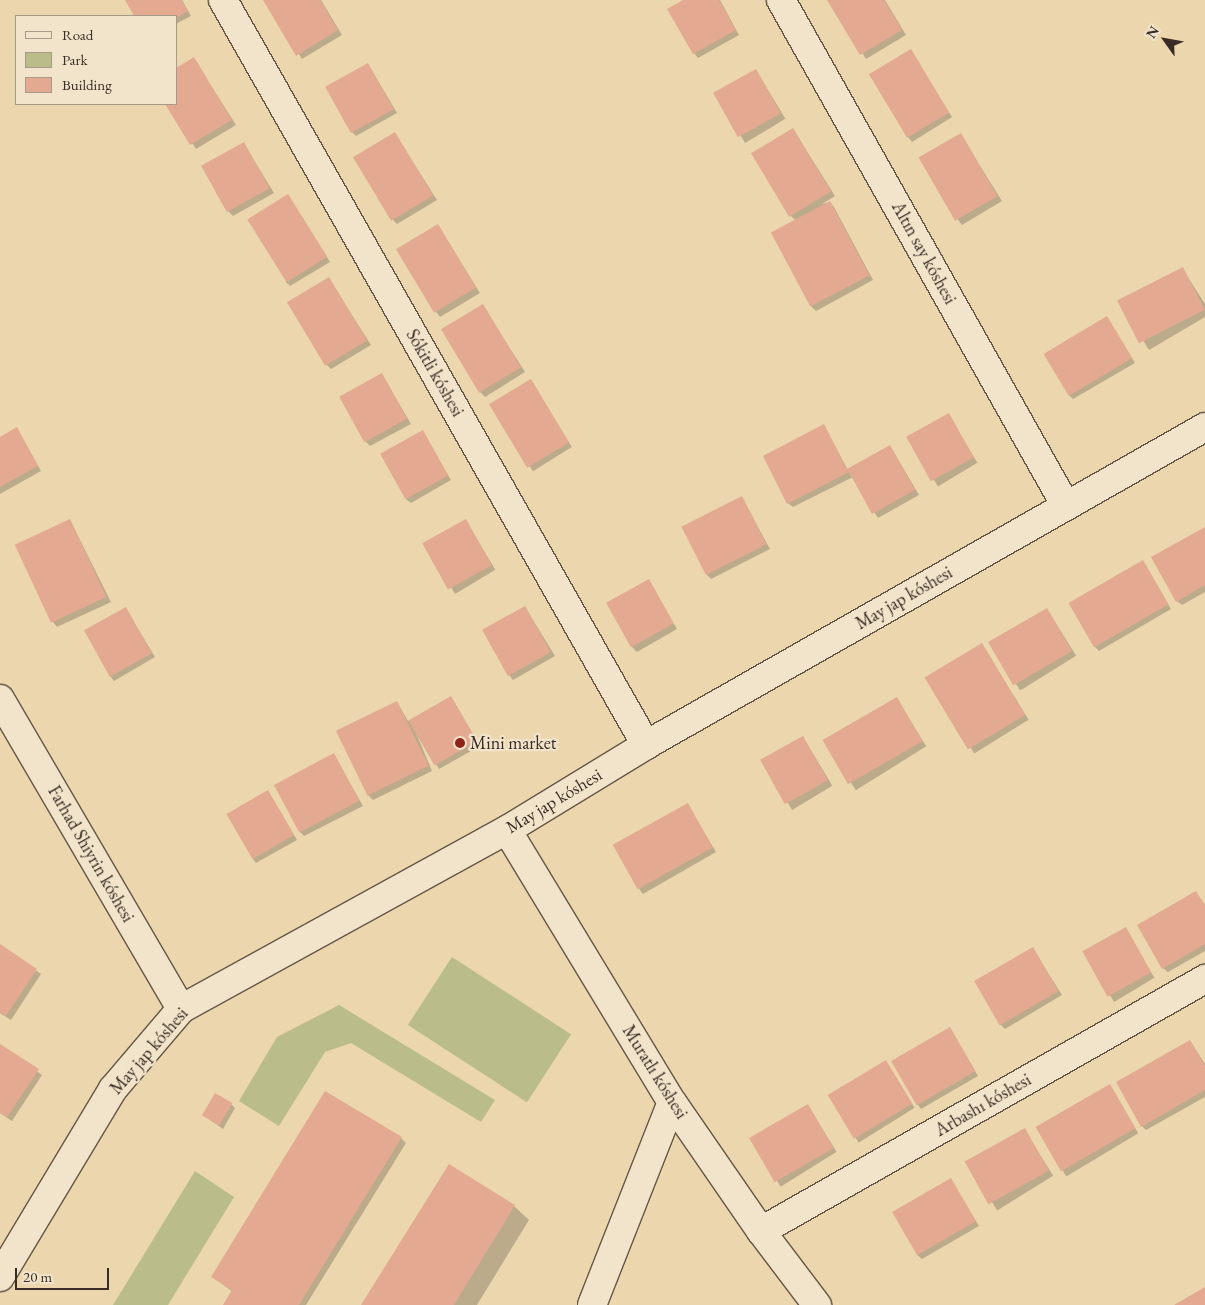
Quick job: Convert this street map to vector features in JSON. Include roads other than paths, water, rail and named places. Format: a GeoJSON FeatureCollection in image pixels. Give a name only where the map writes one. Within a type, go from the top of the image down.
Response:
{"type":"FeatureCollection","features":[{"type":"Feature","properties":{"kind":"street","name":"Sókitli kóshesi"},"geometry":{"type":"LineString","coordinates":[[224,0],[646,746]]}},
{"type":"Feature","properties":{"kind":"street","name":"Altın say kóshesi"},"geometry":{"type":"LineString","coordinates":[[781,0],[1066,506]]}},
{"type":"Feature","properties":{"kind":"street","name":"May jap kóshesi"},"geometry":{"type":"LineString","coordinates":[[0,1276],[113,1089],[181,1009],[507,830],[646,746],[1205,427]]}},
{"type":"Feature","properties":{"kind":"street","name":"Farhad Shiyrin kóshesi"},"geometry":{"type":"LineString","coordinates":[[0,699],[181,1009]]}},
{"type":"Feature","properties":{"kind":"street","name":"Muratlı kóshesi"},"geometry":{"type":"LineString","coordinates":[[507,830],[672,1102],[761,1231],[817,1305]]}},
{"type":"Feature","properties":{"kind":"street","name":"Arbashı kóshesi"},"geometry":{"type":"LineString","coordinates":[[761,1231],[1205,979]]}},
{"type":"Feature","properties":{"kind":"street"},"geometry":{"type":"LineString","coordinates":[[592,1305],[672,1102]]}},
{"type":"Feature","properties":{"kind":"place","name":"Mini market"},"geometry":{"type":"Point","coordinates":[460,743]}}]}
